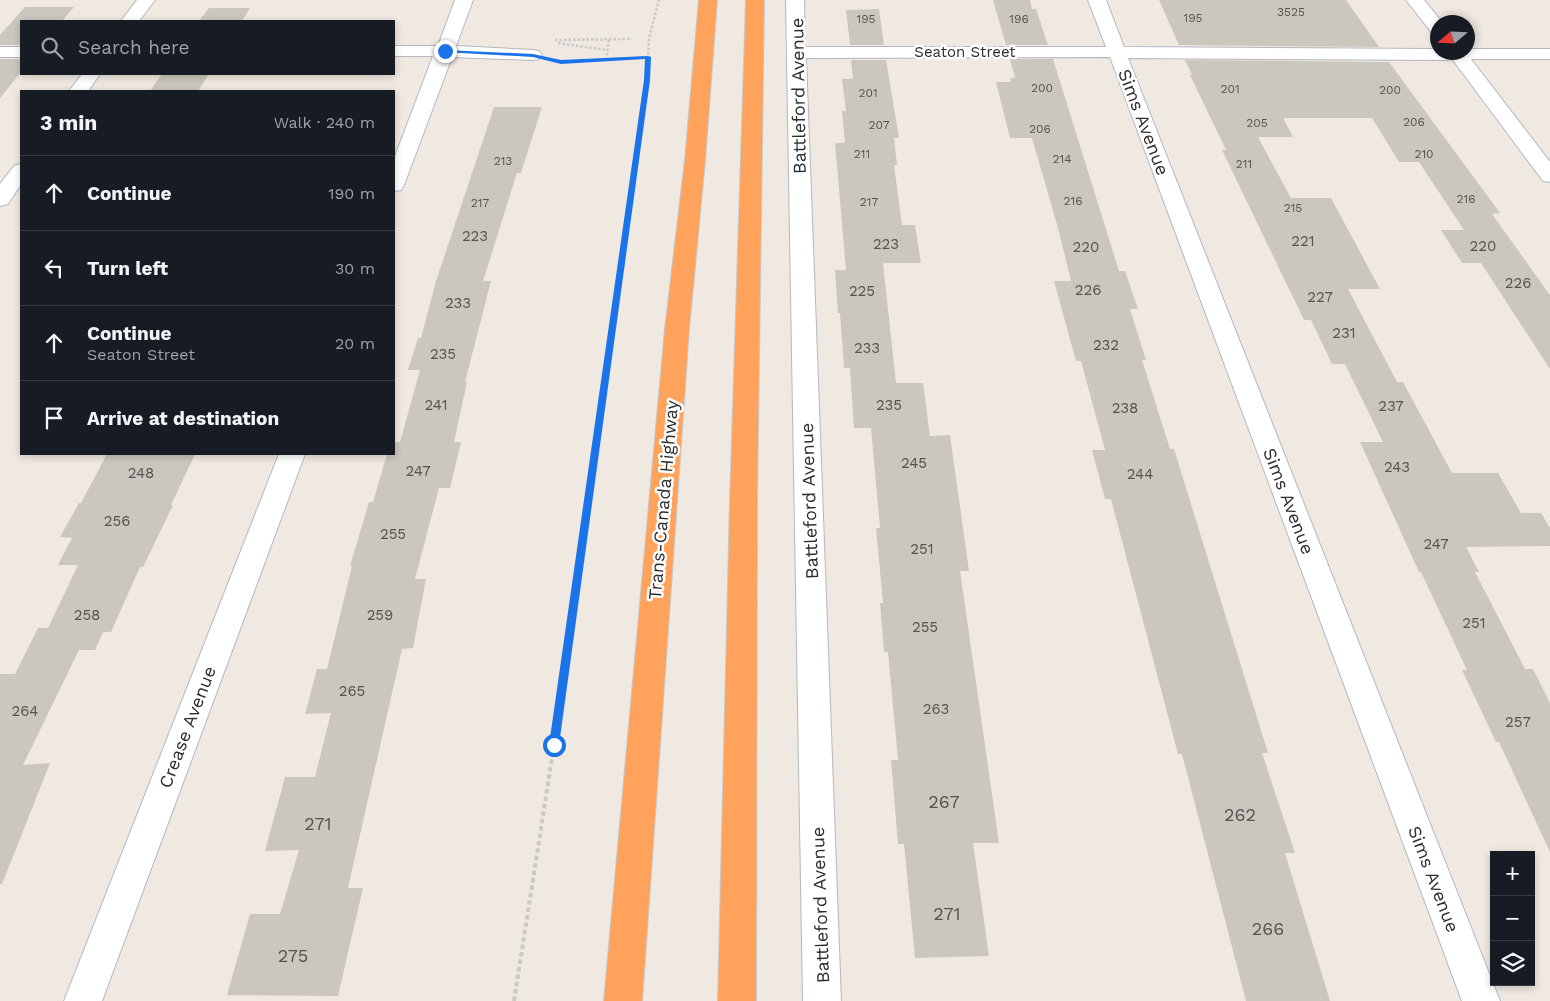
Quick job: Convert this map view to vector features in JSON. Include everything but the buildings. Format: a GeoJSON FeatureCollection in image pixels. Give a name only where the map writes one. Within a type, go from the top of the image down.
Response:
{"type":"FeatureCollection","features":[{"type":"Feature","properties":{"kind":"highway","name":"Trans-Canada Highway"},"geometry":{"type":"LineString","coordinates":[[623,1001],[677,329],[695,160],[708,0]]}},
{"type":"Feature","properties":{"kind":"highway"},"geometry":{"type":"LineString","coordinates":[[737,1001],[746,312],[755,0]]}},
{"type":"Feature","properties":{"kind":"street"},"geometry":{"type":"LineString","coordinates":[[131,20],[146,0]]}},
{"type":"Feature","properties":{"kind":"street"},"geometry":{"type":"LineString","coordinates":[[395,182],[464,0]]}},
{"type":"Feature","properties":{"kind":"street","name":"Battleford Avenue"},"geometry":{"type":"LineString","coordinates":[[795,0],[822,1001]]}},
{"type":"Feature","properties":{"kind":"street","name":"Sims Avenue"},"geometry":{"type":"LineString","coordinates":[[1097,0],[1126,52],[1481,1001]]}},
{"type":"Feature","properties":{"kind":"street"},"geometry":{"type":"LineString","coordinates":[[1415,0],[1430,19]]}},
{"type":"Feature","properties":{"kind":"street"},"geometry":{"type":"LineString","coordinates":[[395,51],[533,55]]}},
{"type":"Feature","properties":{"kind":"street"},"geometry":{"type":"LineString","coordinates":[[0,52],[20,52]]}},
{"type":"Feature","properties":{"kind":"street","name":"Seaton Street"},"geometry":{"type":"LineString","coordinates":[[796,52],[1430,55]]}},
{"type":"Feature","properties":{"kind":"street","name":"Seaton Street"},"geometry":{"type":"LineString","coordinates":[[1475,54],[1550,54]]}},
{"type":"Feature","properties":{"kind":"street"},"geometry":{"type":"LineString","coordinates":[[1460,60],[1550,176]]}},
{"type":"Feature","properties":{"kind":"street"},"geometry":{"type":"LineString","coordinates":[[79,90],[90,75]]}},
{"type":"Feature","properties":{"kind":"street"},"geometry":{"type":"LineString","coordinates":[[0,199],[20,171]]}},
{"type":"Feature","properties":{"kind":"street","name":"Crease Avenue"},"geometry":{"type":"LineString","coordinates":[[83,1001],[292,455]]}},
{"type":"Feature","properties":{"kind":"path"},"geometry":{"type":"LineString","coordinates":[[514,1001],[554,745],[647,80],[649,38],[659,0]]}},
{"type":"Feature","properties":{"kind":"path"},"geometry":{"type":"LineString","coordinates":[[606,60],[609,39]]}},
{"type":"Feature","properties":{"kind":"path"},"geometry":{"type":"LineString","coordinates":[[606,50],[554,42],[556,40],[632,39]]}},
{"type":"Feature","properties":{"kind":"path"},"geometry":{"type":"LineString","coordinates":[[533,55],[561,62],[648,57]]}},
{"type":"Feature","properties":{"kind":"route"},"geometry":{"type":"LineString","coordinates":[[445,51],[533,55],[561,62],[648,57],[647,80],[554,745]]}}]}
